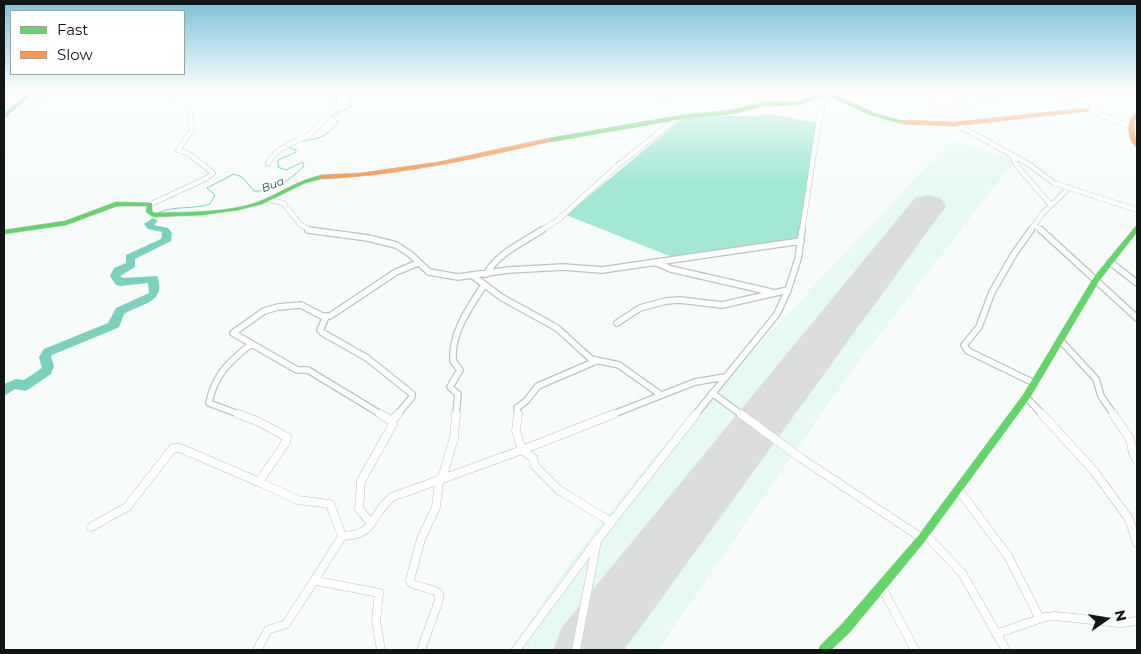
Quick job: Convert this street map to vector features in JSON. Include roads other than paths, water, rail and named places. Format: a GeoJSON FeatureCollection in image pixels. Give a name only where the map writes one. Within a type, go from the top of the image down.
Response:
{"type":"FeatureCollection","features":[{"type":"Feature","properties":{"kind":"street"},"geometry":{"type":"LineString","coordinates":[[4,232],[66,223],[116,204],[151,204],[205,179],[213,173],[198,163],[195,156],[187,151],[178,150],[192,130],[191,121]]}},
{"type":"Feature","properties":{"kind":"street"},"geometry":{"type":"LineString","coordinates":[[268,164],[270,158],[280,149],[291,141],[310,133],[320,121]]}},
{"type":"Feature","properties":{"kind":"street"},"geometry":{"type":"LineString","coordinates":[[151,204],[149,212],[153,215],[226,210],[270,200],[302,181],[312,178],[334,175],[361,175],[438,164],[508,148],[667,121]]}},
{"type":"Feature","properties":{"kind":"street"},"geometry":{"type":"LineString","coordinates":[[486,274],[500,256],[558,220],[617,166],[674,121]]}},
{"type":"Feature","properties":{"kind":"street"},"geometry":{"type":"LineString","coordinates":[[516,650],[611,522],[776,314],[788,290],[798,260],[819,121]]}},
{"type":"Feature","properties":{"kind":"street"},"geometry":{"type":"LineString","coordinates":[[906,121],[956,124],[989,121]]}},
{"type":"Feature","properties":{"kind":"street"},"geometry":{"type":"LineString","coordinates":[[952,121],[1030,165],[1054,183],[1137,210]]}},
{"type":"Feature","properties":{"kind":"street"},"geometry":{"type":"LineString","coordinates":[[1115,121],[1130,126]]}},
{"type":"Feature","properties":{"kind":"street"},"geometry":{"type":"LineString","coordinates":[[1132,121],[1130,126],[1137,146]]}},
{"type":"Feature","properties":{"kind":"street"},"geometry":{"type":"LineString","coordinates":[[1012,156],[1051,205]]}},
{"type":"Feature","properties":{"kind":"street"},"geometry":{"type":"LineString","coordinates":[[1034,383],[968,351],[964,347],[979,327],[992,292],[1014,254],[1051,205],[1068,189]]}},
{"type":"Feature","properties":{"kind":"street"},"geometry":{"type":"LineString","coordinates":[[270,200],[283,203],[301,225],[309,231],[368,238],[396,245],[410,254],[418,263],[434,275],[458,277],[509,270],[567,267],[602,270],[801,241]]}},
{"type":"Feature","properties":{"kind":"street"},"geometry":{"type":"LineString","coordinates":[[1035,225],[1137,318]]}},
{"type":"Feature","properties":{"kind":"street"},"geometry":{"type":"LineString","coordinates":[[824,650],[846,628],[924,536],[1026,397],[1096,279],[1137,228]]}},
{"type":"Feature","properties":{"kind":"street"},"geometry":{"type":"LineString","coordinates":[[655,262],[671,269],[772,292]]}},
{"type":"Feature","properties":{"kind":"street"},"geometry":{"type":"LineString","coordinates":[[1110,262],[1137,283]]}},
{"type":"Feature","properties":{"kind":"street"},"geometry":{"type":"LineString","coordinates":[[371,523],[359,508],[361,480],[393,424],[392,420],[412,397],[412,394],[367,358],[323,333],[320,330],[320,325],[326,317],[396,272],[418,263]]}},
{"type":"Feature","properties":{"kind":"street"},"geometry":{"type":"LineString","coordinates":[[473,276],[501,297],[557,328],[596,361],[619,365],[661,395]]}},
{"type":"Feature","properties":{"kind":"street"},"geometry":{"type":"LineString","coordinates":[[421,650],[439,600],[439,594],[436,591],[412,584],[410,580],[421,539],[436,507],[439,482],[443,475],[454,438],[458,394],[456,391],[450,390],[450,387],[460,370],[453,359],[459,328],[484,285]]}},
{"type":"Feature","properties":{"kind":"street"},"geometry":{"type":"LineString","coordinates":[[617,323],[640,308],[666,301],[680,300],[722,305],[732,304],[772,292],[788,290]]}},
{"type":"Feature","properties":{"kind":"street"},"geometry":{"type":"LineString","coordinates":[[326,317],[302,305],[267,310],[233,334],[297,370],[308,370],[392,420]]}},
{"type":"Feature","properties":{"kind":"street"},"geometry":{"type":"LineString","coordinates":[[1060,340],[1096,379],[1101,396],[1130,439],[1133,454],[1137,460]]}},
{"type":"Feature","properties":{"kind":"street"},"geometry":{"type":"LineString","coordinates":[[251,344],[224,366],[213,384],[209,403],[257,421],[287,437],[286,442],[259,482]]}},
{"type":"Feature","properties":{"kind":"street"},"geometry":{"type":"LineString","coordinates":[[596,361],[538,386],[526,401],[516,408],[518,418],[516,430],[522,450],[531,456],[535,466],[559,490],[611,522]]}},
{"type":"Feature","properties":{"kind":"street"},"geometry":{"type":"LineString","coordinates":[[342,536],[360,536],[365,533],[385,502],[392,497],[439,482],[700,380],[725,377]]}},
{"type":"Feature","properties":{"kind":"street"},"geometry":{"type":"LineString","coordinates":[[712,393],[802,458],[924,536],[962,573],[1006,650]]}},
{"type":"Feature","properties":{"kind":"street"},"geometry":{"type":"LineString","coordinates":[[1026,397],[1088,464],[1134,522],[1137,543]]}},
{"type":"Feature","properties":{"kind":"street"},"geometry":{"type":"LineString","coordinates":[[91,527],[127,507],[173,448],[180,448],[298,500],[330,504],[342,530],[342,536],[286,624],[268,630],[257,650]]}},
{"type":"Feature","properties":{"kind":"street"},"geometry":{"type":"LineString","coordinates":[[958,489],[1008,556],[1040,619]]}},
{"type":"Feature","properties":{"kind":"street"},"geometry":{"type":"LineString","coordinates":[[576,650],[598,539]]}},
{"type":"Feature","properties":{"kind":"street"},"geometry":{"type":"LineString","coordinates":[[316,578],[318,581],[379,593],[376,621],[381,650]]}},
{"type":"Feature","properties":{"kind":"street"},"geometry":{"type":"LineString","coordinates":[[881,586],[915,650]]}},
{"type":"Feature","properties":{"kind":"street"},"geometry":{"type":"LineString","coordinates":[[996,634],[1040,619],[1055,616],[1120,624],[1137,621]]}},
{"type":"Feature","properties":{"kind":"waterway","name":"Bua"},"geometry":{"type":"LineString","coordinates":[[302,141],[318,138],[327,133],[335,127],[338,122],[337,121]]}},
{"type":"Feature","properties":{"kind":"waterway","name":"Bua"},"geometry":{"type":"LineString","coordinates":[[158,213],[170,209],[210,204],[215,195],[207,188],[234,174],[242,177],[254,191],[261,191],[281,184],[304,166],[303,162],[286,170],[278,167],[278,160],[296,152],[296,150],[290,148],[291,145]]}},
{"type":"Feature","properties":{"kind":"waterway","name":"Bua"},"geometry":{"type":"LineString","coordinates":[[4,391],[14,385],[25,386],[47,371],[48,366],[45,357],[48,352],[115,324],[116,315],[120,311],[153,295],[155,290],[153,279],[120,282],[115,276],[118,271],[131,265],[130,257],[166,241],[167,233],[165,230],[151,227],[149,224],[153,221]]}}]}
